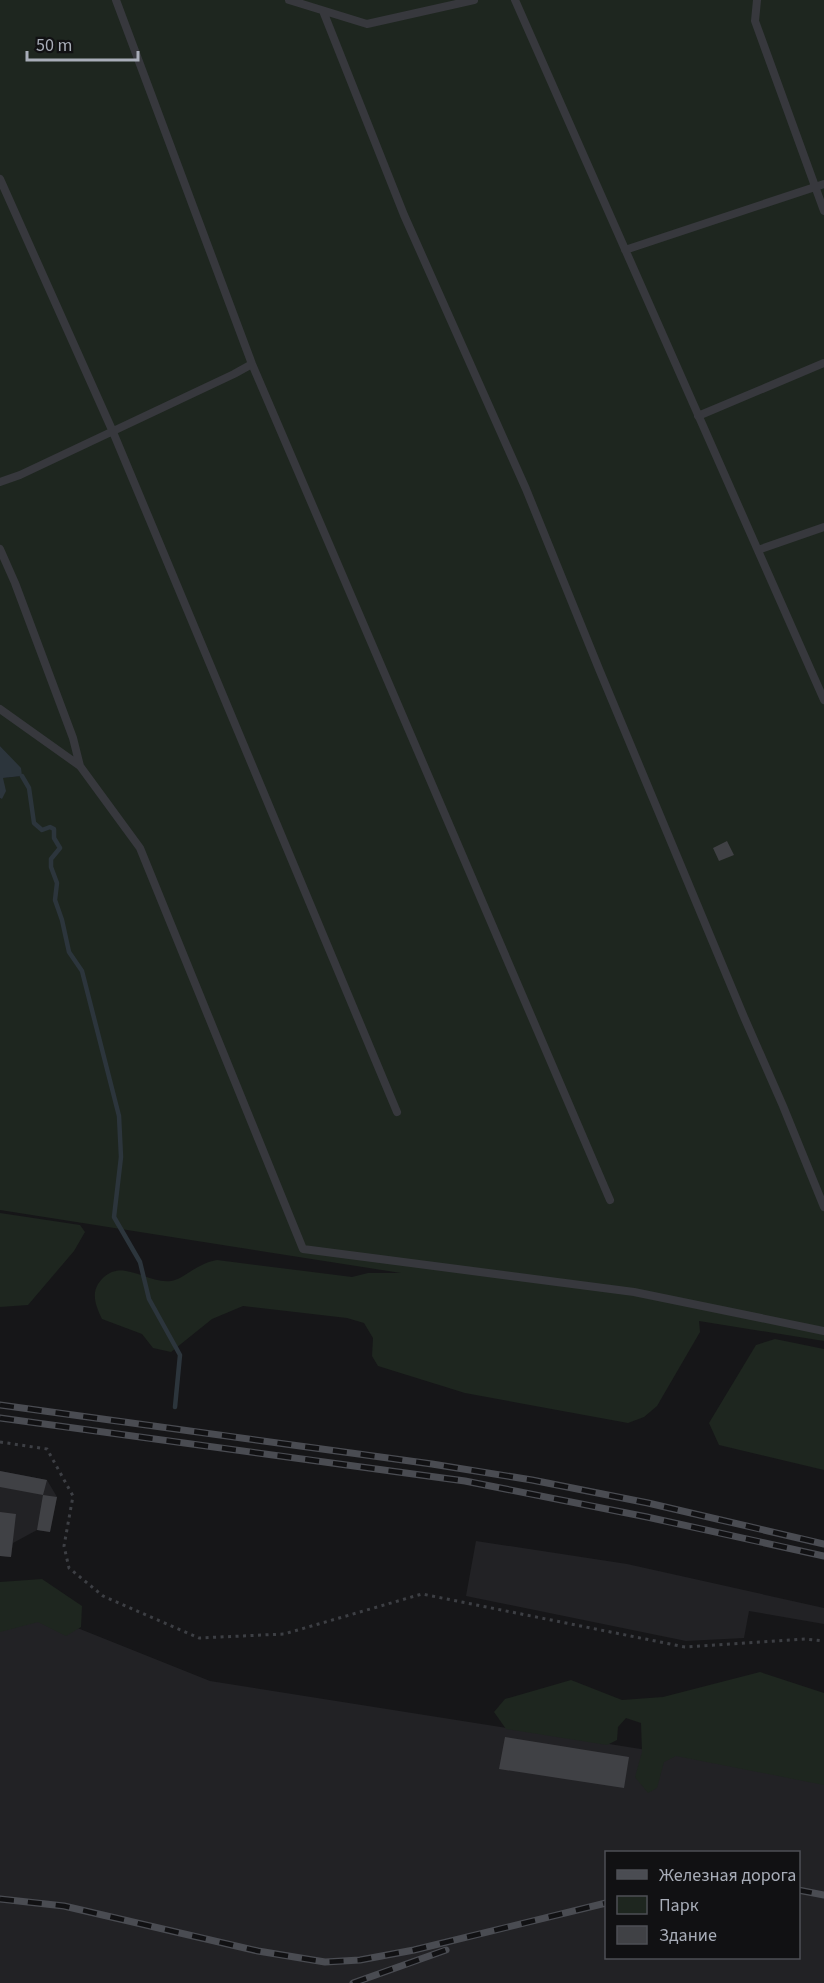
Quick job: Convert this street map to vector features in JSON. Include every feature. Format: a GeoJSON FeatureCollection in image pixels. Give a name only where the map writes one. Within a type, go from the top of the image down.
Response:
{"type":"FeatureCollection","features":[{"type":"Feature","properties":{"kind":"lane"},"geometry":{"type":"LineString","coordinates":[[116,0],[252,364],[610,1200]]}},
{"type":"Feature","properties":{"kind":"lane"},"geometry":{"type":"LineString","coordinates":[[288,0],[367,24],[474,0]]}},
{"type":"Feature","properties":{"kind":"lane"},"geometry":{"type":"LineString","coordinates":[[515,0],[824,700]]}},
{"type":"Feature","properties":{"kind":"lane"},"geometry":{"type":"LineString","coordinates":[[757,0],[755,21],[824,211]]}},
{"type":"Feature","properties":{"kind":"lane"},"geometry":{"type":"LineString","coordinates":[[323,11],[404,215],[526,489],[824,1207]]}},
{"type":"Feature","properties":{"kind":"lane"},"geometry":{"type":"LineString","coordinates":[[0,179],[112,432],[397,1112]]}},
{"type":"Feature","properties":{"kind":"lane"},"geometry":{"type":"LineString","coordinates":[[625,250],[824,184]]}},
{"type":"Feature","properties":{"kind":"lane"},"geometry":{"type":"LineString","coordinates":[[698,416],[824,363]]}},
{"type":"Feature","properties":{"kind":"lane"},"geometry":{"type":"LineString","coordinates":[[0,482],[112,432],[252,364]]}},
{"type":"Feature","properties":{"kind":"lane"},"geometry":{"type":"LineString","coordinates":[[758,550],[824,528]]}},
{"type":"Feature","properties":{"kind":"lane"},"geometry":{"type":"LineString","coordinates":[[0,549],[69,727],[80,766]]}},
{"type":"Feature","properties":{"kind":"lane"},"geometry":{"type":"LineString","coordinates":[[0,709],[80,766],[140,848],[303,1249],[634,1292],[824,1331]]}},
{"type":"Feature","properties":{"kind":"path"},"geometry":{"type":"LineString","coordinates":[[0,1442],[47,1449],[73,1496],[64,1546],[69,1569],[103,1596],[199,1638],[284,1634],[422,1594],[685,1647],[805,1639],[824,1641]]}},
{"type":"Feature","properties":{"kind":"shaded area"},"geometry":{"type":"Polygon","coordinates":[[[0,746],[21,768],[22,776],[3,778],[6,791],[2,799],[0,798],[0,746]]]}},
{"type":"Feature","properties":{"kind":"shaded area"},"geometry":{"type":"Polygon","coordinates":[[[0,1471],[47,1480],[57,1497],[50,1532],[37,1530],[13,1543],[11,1557],[0,1556],[0,1471]]]}},
{"type":"Feature","properties":{"kind":"shaded area"},"geometry":{"type":"Polygon","coordinates":[[[476,1541],[627,1564],[824,1608],[824,1624],[749,1611],[744,1638],[686,1641],[466,1596],[476,1541]]]}},
{"type":"Feature","properties":{"kind":"shaded area"},"geometry":{"type":"Polygon","coordinates":[[[0,1614],[45,1615],[210,1681],[824,1778],[824,1983],[0,1983],[0,1614]]]}},
{"type":"Feature","properties":{"kind":"green space"},"geometry":{"type":"Polygon","coordinates":[[[0,0],[824,0],[824,1341],[699,1321],[700,1332],[657,1406],[644,1417],[628,1423],[465,1393],[378,1366],[372,1356],[373,1338],[364,1323],[347,1318],[243,1306],[212,1319],[171,1352],[153,1348],[142,1334],[102,1319],[95,1293],[98,1284],[106,1275],[114,1271],[123,1271],[151,1279],[171,1281],[217,1260],[352,1277],[368,1273],[401,1273],[0,1210],[0,798],[2,799],[3,778],[22,776],[0,746],[0,0]]]}},
{"type":"Feature","properties":{"kind":"green space"},"geometry":{"type":"Polygon","coordinates":[[[0,1213],[80,1225],[85,1232],[74,1251],[28,1305],[0,1307],[0,1213]]]}},
{"type":"Feature","properties":{"kind":"green space"},"geometry":{"type":"Polygon","coordinates":[[[775,1339],[824,1349],[824,1470],[719,1445],[709,1423],[756,1345],[775,1339]]]}},
{"type":"Feature","properties":{"kind":"green space"},"geometry":{"type":"Polygon","coordinates":[[[42,1579],[82,1606],[81,1627],[66,1636],[38,1622],[0,1632],[0,1582],[42,1579]]]}},
{"type":"Feature","properties":{"kind":"green space"},"geometry":{"type":"Polygon","coordinates":[[[760,1672],[824,1693],[824,1785],[676,1756],[664,1762],[657,1788],[648,1793],[635,1777],[642,1752],[641,1723],[626,1718],[618,1727],[617,1740],[607,1745],[506,1729],[494,1712],[505,1699],[571,1680],[622,1700],[663,1697],[760,1672]]]}},
{"type":"Feature","properties":{"kind":"building"},"geometry":{"type":"Polygon","coordinates":[[[727,841],[734,855],[719,861],[713,848],[727,841]]]}},
{"type":"Feature","properties":{"kind":"building"},"geometry":{"type":"Polygon","coordinates":[[[0,1471],[47,1480],[43,1495],[0,1487],[0,1471]]]}},
{"type":"Feature","properties":{"kind":"building"},"geometry":{"type":"Polygon","coordinates":[[[43,1495],[57,1497],[50,1532],[37,1530],[43,1495]]]}},
{"type":"Feature","properties":{"kind":"building"},"geometry":{"type":"Polygon","coordinates":[[[0,1512],[16,1514],[11,1557],[0,1556],[0,1512]]]}},
{"type":"Feature","properties":{"kind":"building"},"geometry":{"type":"Polygon","coordinates":[[[505,1737],[629,1757],[624,1788],[499,1769],[505,1737]]]}},
{"type":"Feature","properties":{"kind":"waterway"},"geometry":{"type":"LineString","coordinates":[[22,776],[29,788],[34,823],[42,830],[50,827],[54,829],[54,838],[60,848],[51,859],[51,867],[57,883],[55,900],[69,952],[82,971],[119,1116],[121,1157],[114,1217],[140,1262],[149,1299],[180,1355],[175,1407]]}},
{"type":"Feature","properties":{"kind":"railway"},"geometry":{"type":"LineString","coordinates":[[0,1405],[432,1464],[532,1480],[648,1503],[824,1544]]}},
{"type":"Feature","properties":{"kind":"railway"},"geometry":{"type":"LineString","coordinates":[[0,1418],[465,1481],[647,1517],[824,1556]]}},
{"type":"Feature","properties":{"kind":"railway"},"geometry":{"type":"LineString","coordinates":[[800,1890],[824,1895]]}},
{"type":"Feature","properties":{"kind":"railway"},"geometry":{"type":"LineString","coordinates":[[0,1899],[64,1906],[258,1951],[325,1962],[360,1960],[414,1950],[605,1903]]}},
{"type":"Feature","properties":{"kind":"railway"},"geometry":{"type":"LineString","coordinates":[[353,1983],[446,1950]]}}]}
